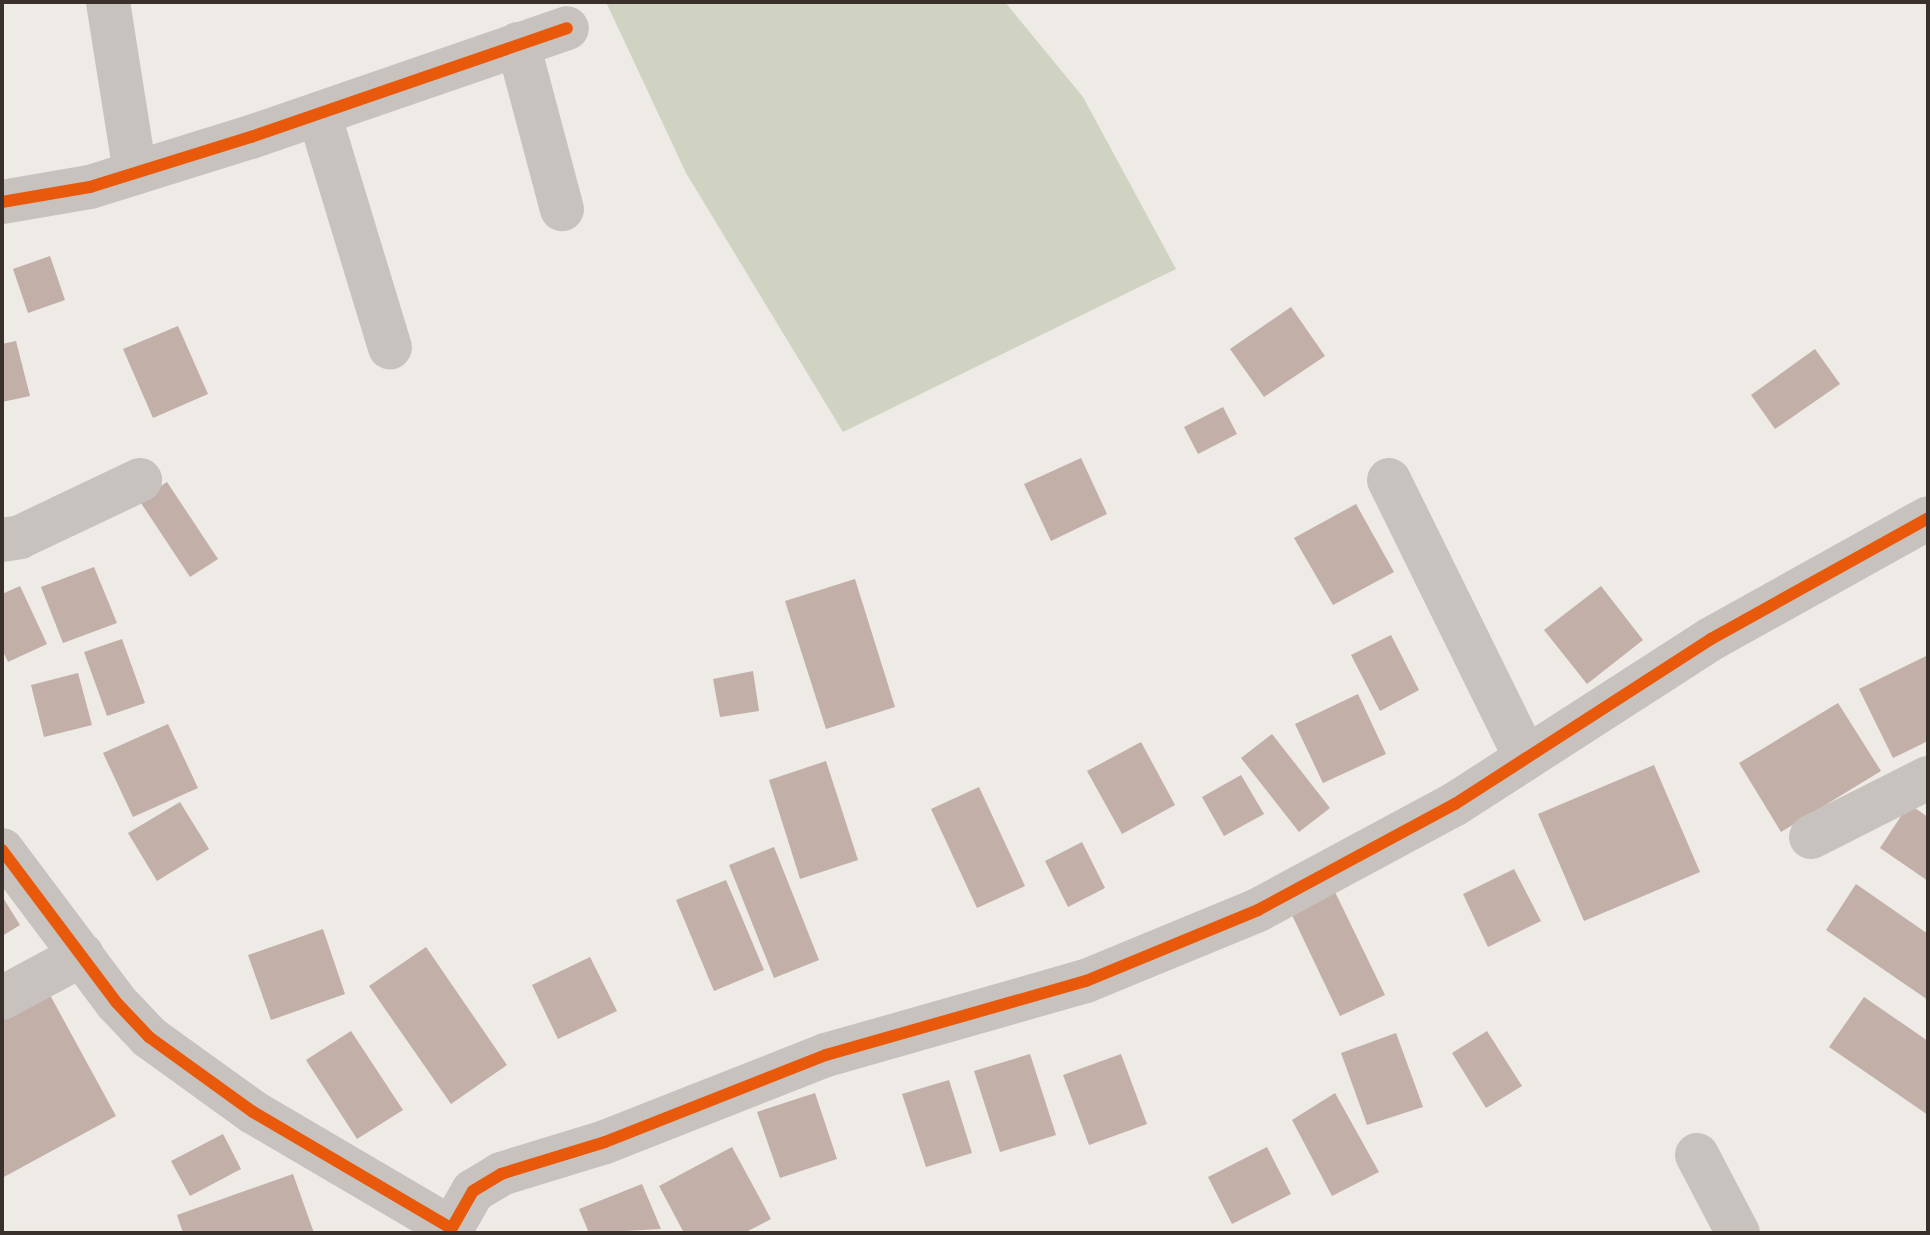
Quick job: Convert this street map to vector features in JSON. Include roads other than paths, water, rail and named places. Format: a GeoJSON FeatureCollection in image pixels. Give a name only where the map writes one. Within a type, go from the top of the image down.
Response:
{"type":"FeatureCollection","features":[{"type":"Feature","properties":{"kind":"street"},"geometry":{"type":"LineString","coordinates":[[108,2],[135,173]]}},
{"type":"Feature","properties":{"kind":"street"},"geometry":{"type":"LineString","coordinates":[[2,202],[135,173],[319,114],[567,28]]}},
{"type":"Feature","properties":{"kind":"street"},"geometry":{"type":"LineString","coordinates":[[518,44],[562,209]]}},
{"type":"Feature","properties":{"kind":"street"},"geometry":{"type":"LineString","coordinates":[[319,114],[390,347]]}},
{"type":"Feature","properties":{"kind":"street"},"geometry":{"type":"LineString","coordinates":[[2,540],[20,537],[140,480]]}},
{"type":"Feature","properties":{"kind":"street"},"geometry":{"type":"LineString","coordinates":[[1389,480],[1526,758]]}},
{"type":"Feature","properties":{"kind":"street"},"geometry":{"type":"LineString","coordinates":[[2,850],[149,1037],[253,1112],[449,1230],[473,1191],[501,1174],[605,1142],[826,1055],[1086,981],[1258,910],[1455,804],[1711,639],[1928,518]]}},
{"type":"Feature","properties":{"kind":"street"},"geometry":{"type":"LineString","coordinates":[[1811,837],[1928,778]]}},
{"type":"Feature","properties":{"kind":"street"},"geometry":{"type":"LineString","coordinates":[[2,998],[82,955]]}},
{"type":"Feature","properties":{"kind":"street"},"geometry":{"type":"LineString","coordinates":[[1697,1155],[1738,1233]]}}]}
